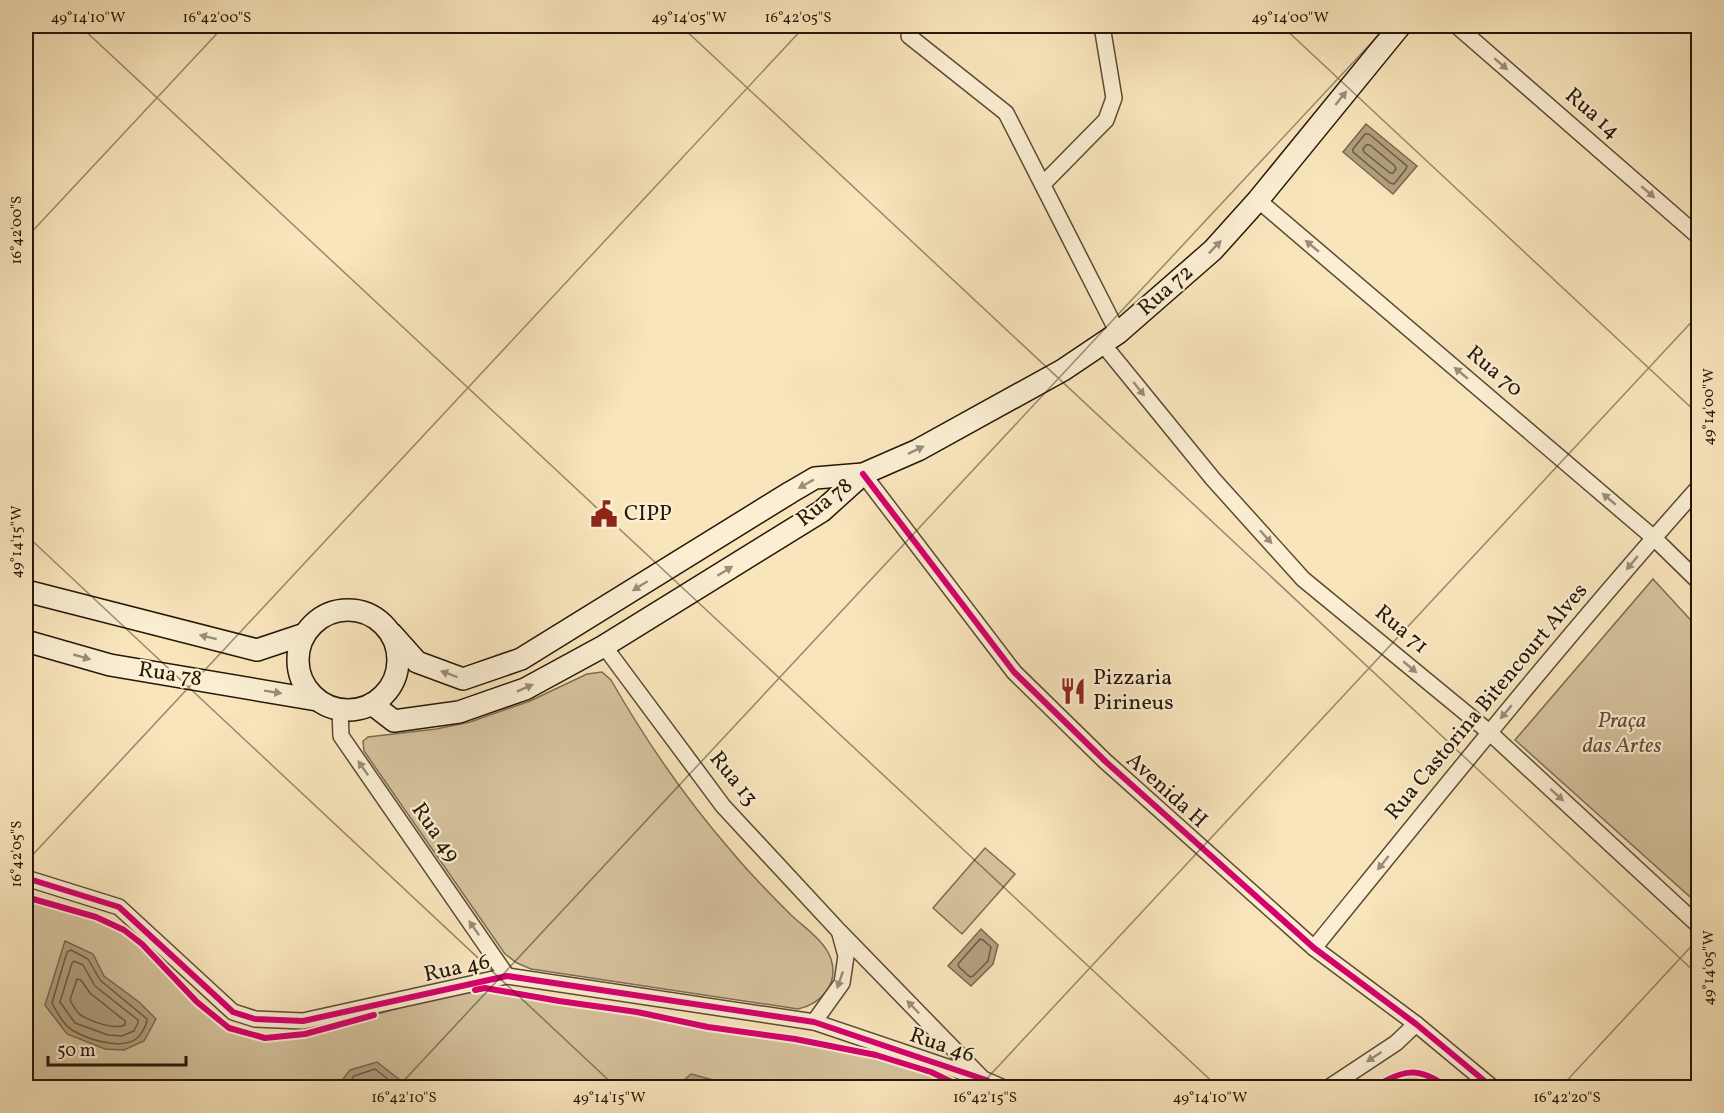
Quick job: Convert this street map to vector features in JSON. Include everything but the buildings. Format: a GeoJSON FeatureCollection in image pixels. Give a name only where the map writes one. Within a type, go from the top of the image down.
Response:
{"type":"FeatureCollection","features":[{"type":"Feature","properties":{"kind":"main road","name":"Rua 72"},"geometry":{"type":"LineString","coordinates":[[863,474],[918,450],[1063,370],[1110,338],[1213,250],[1258,200],[1400,26]]}},
{"type":"Feature","properties":{"kind":"main road","name":"Rua 78"},"geometry":{"type":"LineString","coordinates":[[392,634],[417,662],[463,679],[521,659],[815,478],[863,474]]}},
{"type":"Feature","properties":{"kind":"main road","name":"Rua 78"},"geometry":{"type":"LineString","coordinates":[[372,704],[394,721],[459,712],[525,689],[604,646],[822,511],[863,474]]}},
{"type":"Feature","properties":{"kind":"main road","name":"Rua 78"},"geometry":{"type":"LineString","coordinates":[[26,591],[257,650],[305,634]]}},
{"type":"Feature","properties":{"kind":"main road"},"geometry":{"type":"LineString","coordinates":[[352,609],[368,613],[382,622],[392,634],[398,649],[399,666],[394,681],[385,694],[372,704],[357,709],[340,710],[317,700],[307,689],[298,662],[299,648],[305,634],[325,615],[338,610],[352,609]]}},
{"type":"Feature","properties":{"kind":"main road","name":"Rua 78"},"geometry":{"type":"LineString","coordinates":[[26,641],[110,665],[317,700]]}},
{"type":"Feature","properties":{"kind":"street"},"geometry":{"type":"LineString","coordinates":[[1043,184],[1106,120],[1114,98],[1102,26]]}},
{"type":"Feature","properties":{"kind":"street","name":"Rua 14"},"geometry":{"type":"LineString","coordinates":[[1457,26],[1698,236]]}},
{"type":"Feature","properties":{"kind":"street","name":"Rua 71"},"geometry":{"type":"LineString","coordinates":[[909,36],[1006,113],[1043,184],[1110,338],[1213,479],[1303,579],[1489,732],[1698,925]]}},
{"type":"Feature","properties":{"kind":"street","name":"Rua 70"},"geometry":{"type":"LineString","coordinates":[[1258,200],[1654,538],[1698,581]]}},
{"type":"Feature","properties":{"kind":"street","name":"Avenida H"},"geometry":{"type":"LineString","coordinates":[[863,474],[1014,672],[1105,761],[1314,948],[1416,1024],[1493,1088]]}},
{"type":"Feature","properties":{"kind":"street","name":"Rua Castorina Bitencourt Alves"},"geometry":{"type":"LineString","coordinates":[[1314,948],[1489,732],[1698,488]]}},
{"type":"Feature","properties":{"kind":"street","name":"Rua 13"},"geometry":{"type":"LineString","coordinates":[[604,646],[723,806],[839,931],[983,1079]]}},
{"type":"Feature","properties":{"kind":"street","name":"Rua 49"},"geometry":{"type":"LineString","coordinates":[[340,710],[341,736],[507,976]]}},
{"type":"Feature","properties":{"kind":"street","name":"Rua 46"},"geometry":{"type":"LineString","coordinates":[[26,878],[119,907],[233,1012],[255,1019],[303,1021],[507,976],[814,1022],[1004,1088]]}},
{"type":"Feature","properties":{"kind":"street"},"geometry":{"type":"LineString","coordinates":[[814,1022],[842,983],[846,956],[839,931]]}},
{"type":"Feature","properties":{"kind":"street"},"geometry":{"type":"LineString","coordinates":[[1328,1088],[1396,1043],[1416,1024]]}},
{"type":"Feature","properties":{"kind":"green space","name":"Praça das Artes"},"geometry":{"type":"Polygon","coordinates":[[[1653,579],[1698,628],[1698,904],[1515,740],[1653,579]]]}},
{"type":"Feature","properties":{"kind":"green space"},"geometry":{"type":"Polygon","coordinates":[[[602,672],[611,680],[667,769],[698,811],[753,876],[828,952],[833,968],[832,977],[826,992],[814,1003],[798,1009],[531,969],[517,963],[505,954],[364,751],[363,741],[368,737],[436,729],[470,722],[530,701],[587,674],[602,672]]]}},
{"type":"Feature","properties":{"kind":"green space"},"geometry":{"type":"Polygon","coordinates":[[[985,848],[1015,874],[962,934],[933,908],[985,848]]]}},
{"type":"Feature","properties":{"kind":"green space"},"geometry":{"type":"Polygon","coordinates":[[[26,897],[96,917],[124,930],[142,944],[197,1002],[229,1027],[265,1038],[305,1034],[457,992],[485,988],[637,1012],[708,1027],[795,1039],[875,1055],[931,1072],[964,1087],[26,1087],[26,897]]]}},
{"type":"Feature","properties":{"kind":"green space"},"geometry":{"type":"Polygon","coordinates":[[[1407,1072],[1429,1076],[1448,1087],[1373,1087],[1407,1072]]]}},
{"type":"Feature","properties":{"kind":"water"},"geometry":{"type":"Polygon","coordinates":[[[1366,124],[1417,166],[1393,194],[1343,152],[1366,124]]]}},
{"type":"Feature","properties":{"kind":"water"},"geometry":{"type":"Polygon","coordinates":[[[981,929],[998,945],[993,964],[971,986],[948,966],[981,929]]]}},
{"type":"Feature","properties":{"kind":"water"},"geometry":{"type":"Polygon","coordinates":[[[65,941],[93,954],[104,976],[139,1002],[156,1019],[144,1041],[124,1050],[105,1049],[67,1034],[45,1005],[65,941]]]}},
{"type":"Feature","properties":{"kind":"water"},"geometry":{"type":"Polygon","coordinates":[[[377,1062],[409,1087],[337,1087],[350,1070],[377,1062]]]}},
{"type":"Feature","properties":{"kind":"water"},"geometry":{"type":"Polygon","coordinates":[[[691,1074],[739,1087],[676,1087],[691,1074]]]}},
{"type":"Feature","properties":{"kind":"cycle path"},"geometry":{"type":"LineString","coordinates":[[863,474],[1014,672],[1105,761],[1314,948],[1416,1024],[1493,1088]]}},
{"type":"Feature","properties":{"kind":"cycle path"},"geometry":{"type":"LineString","coordinates":[[26,878],[119,907],[233,1012],[255,1019],[303,1021],[507,976],[814,1022],[1004,1088]]}},
{"type":"Feature","properties":{"kind":"cycle path"},"geometry":{"type":"LineString","coordinates":[[26,897],[96,917],[124,930],[142,944],[197,1002],[229,1028],[265,1038],[305,1034],[374,1015]]}},
{"type":"Feature","properties":{"kind":"cycle path"},"geometry":{"type":"LineString","coordinates":[[475,990],[485,988],[637,1012],[708,1027],[795,1039],[876,1055],[931,1072],[964,1088]]}},
{"type":"Feature","properties":{"kind":"cycle path"},"geometry":{"type":"LineString","coordinates":[[1373,1088],[1393,1077],[1411,1073],[1428,1076],[1448,1088]]}},
{"type":"Feature","properties":{"kind":"place","name":"CIPP"},"geometry":{"type":"Point","coordinates":[604,514]}},
{"type":"Feature","properties":{"kind":"place","name":"Pizzaria Pirineus"},"geometry":{"type":"Point","coordinates":[1073,691]}}]}
